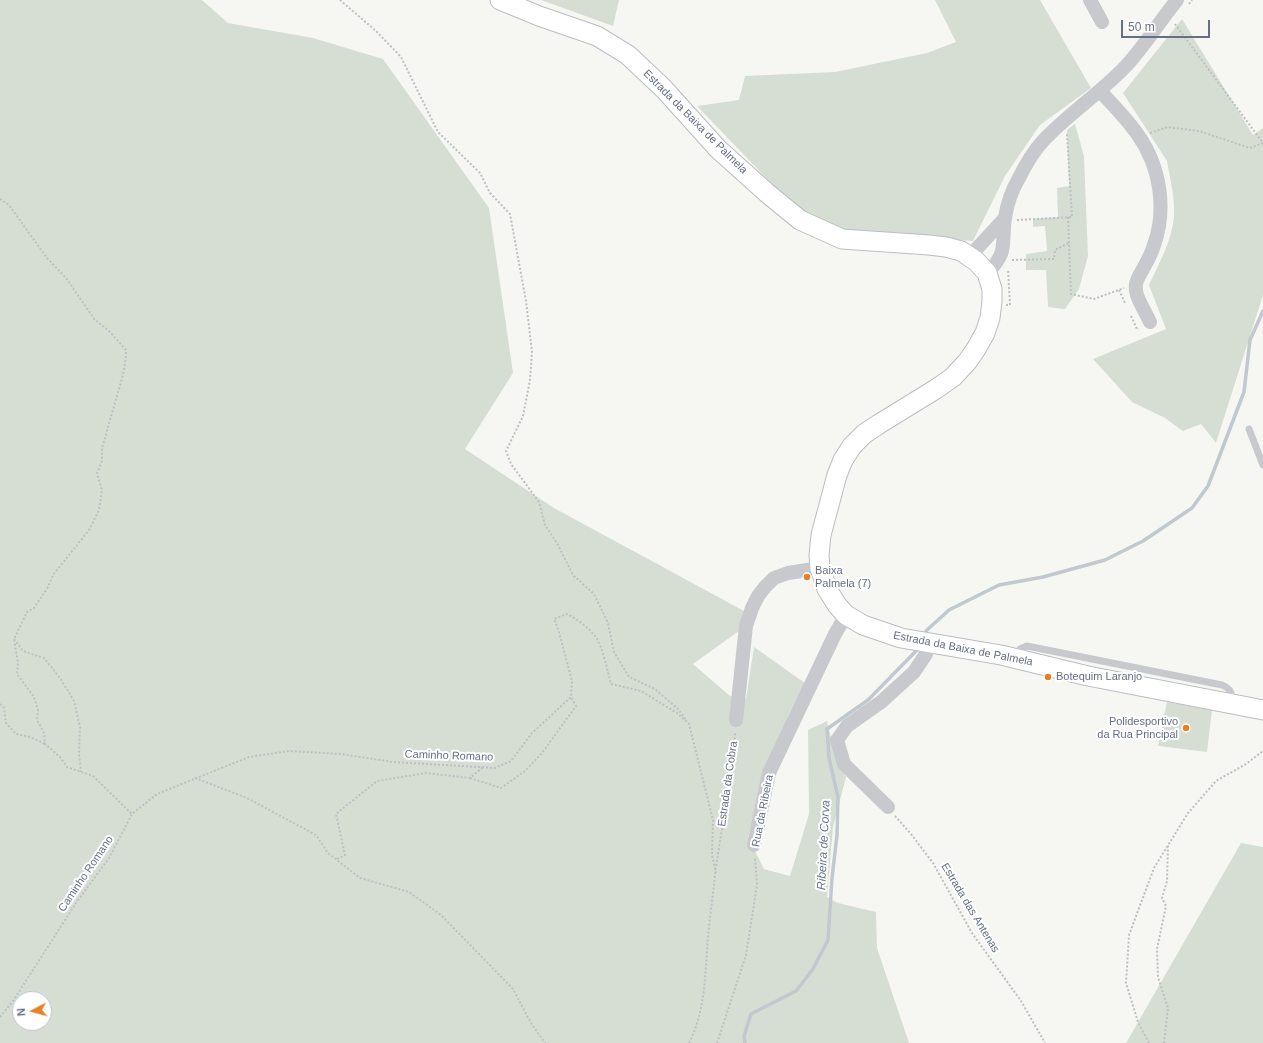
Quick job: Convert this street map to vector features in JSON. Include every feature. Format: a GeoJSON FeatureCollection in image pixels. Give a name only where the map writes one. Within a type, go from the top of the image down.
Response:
{"type":"FeatureCollection","features":[{"type":"Feature","properties":{"kind":"street","name":"Estrada da Baixa de Palmela"},"geometry":{"type":"LineString","coordinates":[[500,0],[539,16],[597,36],[628,55],[664,89],[718,149],[800,220],[842,239],[941,247],[961,251],[976,261],[998,265],[992,289],[990,318],[985,333],[967,362],[953,377],[864,434],[852,446],[843,460],[837,475],[821,535],[819,555],[820,568],[827,589],[836,605],[846,615],[863,626],[901,638],[1016,659],[1088,676],[1263,710]]}},
{"type":"Feature","properties":{"kind":"street"},"geometry":{"type":"LineString","coordinates":[[1090,0],[1102,22]]}},
{"type":"Feature","properties":{"kind":"street"},"geometry":{"type":"LineString","coordinates":[[998,265],[1003,248],[1005,220],[1015,185],[1041,143],[1125,67],[1166,14],[1182,3]]}},
{"type":"Feature","properties":{"kind":"street"},"geometry":{"type":"LineString","coordinates":[[1100,91],[1139,137],[1150,156],[1158,181],[1160,207],[1158,231],[1150,256],[1137,278],[1136,283],[1137,294],[1150,322]]}},
{"type":"Feature","properties":{"kind":"street"},"geometry":{"type":"LineString","coordinates":[[970,256],[1005,220]]}},
{"type":"Feature","properties":{"kind":"street"},"geometry":{"type":"LineString","coordinates":[[736,720],[746,626],[758,596],[765,586],[774,578],[788,573],[820,568]]}},
{"type":"Feature","properties":{"kind":"street","name":"Rua da Ribeira"},"geometry":{"type":"LineString","coordinates":[[754,845],[769,773],[846,615]]}},
{"type":"Feature","properties":{"kind":"street"},"geometry":{"type":"LineString","coordinates":[[888,807],[844,764],[838,740],[846,726],[882,702],[914,672],[926,654],[928,644]]}},
{"type":"Feature","properties":{"kind":"lane"},"geometry":{"type":"LineString","coordinates":[[1249,429],[1263,465]]}},
{"type":"Feature","properties":{"kind":"path"},"geometry":{"type":"LineString","coordinates":[[340,0],[376,31],[401,57],[438,132],[480,172],[490,193],[510,214],[526,302],[532,352],[530,380],[522,416],[506,451],[511,464],[539,502],[545,525],[558,545],[573,575],[594,594],[608,623],[614,652],[629,677],[655,689],[678,709],[689,724],[713,820],[712,855],[716,873]]}},
{"type":"Feature","properties":{"kind":"path"},"geometry":{"type":"LineString","coordinates":[[1182,3],[1192,0]]}},
{"type":"Feature","properties":{"kind":"path"},"geometry":{"type":"LineString","coordinates":[[1152,133],[1168,127],[1199,131],[1250,148],[1263,142],[1166,14]]}},
{"type":"Feature","properties":{"kind":"path"},"geometry":{"type":"LineString","coordinates":[[1005,220],[1072,217],[1067,130],[1062,135]]}},
{"type":"Feature","properties":{"kind":"path"},"geometry":{"type":"LineString","coordinates":[[0,199],[9,205],[47,258],[66,278],[95,320],[109,331],[126,350],[123,375],[102,448],[102,461],[97,474],[102,490],[99,510],[89,530],[54,575],[34,608],[27,612],[14,639],[18,663],[17,674],[34,697],[38,710],[37,720],[44,733],[45,744]]}},
{"type":"Feature","properties":{"kind":"path"},"geometry":{"type":"LineString","coordinates":[[1068,217],[1072,294],[1094,300],[1136,283]]}},
{"type":"Feature","properties":{"kind":"path"},"geometry":{"type":"LineString","coordinates":[[991,308],[1010,305],[998,265],[1054,259],[1055,250],[1069,243]]}},
{"type":"Feature","properties":{"kind":"path"},"geometry":{"type":"LineString","coordinates":[[337,859],[345,855],[336,814],[377,781],[426,773],[470,778],[501,788],[525,771],[542,753],[576,706],[571,697],[572,681],[554,619],[567,614],[575,618],[596,636],[611,684],[640,691],[677,713],[689,724]]}},
{"type":"Feature","properties":{"kind":"path"},"geometry":{"type":"LineString","coordinates":[[14,639],[23,651],[44,658],[60,678],[74,701],[80,727],[79,754],[81,772]]}},
{"type":"Feature","properties":{"kind":"path","name":"Caminho Romano"},"geometry":{"type":"LineString","coordinates":[[0,1017],[13,1001],[79,898],[109,858],[132,814],[157,794],[249,757],[289,751],[342,754],[393,762],[495,768],[511,761],[532,733],[571,697]]}},
{"type":"Feature","properties":{"kind":"path"},"geometry":{"type":"LineString","coordinates":[[0,704],[4,708],[6,724],[16,734],[30,737],[45,744],[60,757],[67,768],[93,776],[132,814]]}},
{"type":"Feature","properties":{"kind":"path","name":"Estrada da Cobra"},"geometry":{"type":"LineString","coordinates":[[689,1043],[700,1018],[708,934],[734,756],[736,720]]}},
{"type":"Feature","properties":{"kind":"path"},"geometry":{"type":"LineString","coordinates":[[1149,1043],[1138,1022],[1126,982],[1129,934],[1154,868],[1188,813],[1216,781],[1246,764],[1263,751]]}},
{"type":"Feature","properties":{"kind":"path"},"geometry":{"type":"LineString","coordinates":[[470,778],[484,767]]}},
{"type":"Feature","properties":{"kind":"path"},"geometry":{"type":"LineString","coordinates":[[194,778],[247,798],[316,835],[328,853],[360,878],[409,892],[441,915],[513,989],[532,1025],[545,1043]]}},
{"type":"Feature","properties":{"kind":"path","name":"Estrada das Antenas"},"geometry":{"type":"LineString","coordinates":[[888,807],[933,863],[972,933],[1021,1001],[1045,1043]]}},
{"type":"Feature","properties":{"kind":"path","name":"Rua da Ribeira"},"geometry":{"type":"LineString","coordinates":[[718,1043],[746,955],[757,885],[754,845]]}},
{"type":"Feature","properties":{"kind":"path"},"geometry":{"type":"LineString","coordinates":[[1164,1043],[1168,1008],[1158,977],[1157,949],[1166,906],[1162,898],[1167,881],[1168,845]]}},
{"type":"Feature","properties":{"kind":"shaded area"},"geometry":{"type":"Polygon","coordinates":[[[0,0],[202,0],[228,23],[313,38],[383,59],[489,208],[513,373],[465,449],[554,508],[757,618],[693,664],[730,696],[746,699],[754,647],[805,683],[789,714],[748,837],[764,869],[790,876],[809,814],[808,730],[827,721],[836,758],[846,777],[833,827],[827,897],[838,903],[876,912],[877,948],[909,1043],[0,1043],[0,0]]]}},
{"type":"Feature","properties":{"kind":"shaded area"},"geometry":{"type":"Polygon","coordinates":[[[541,0],[619,0],[613,26],[541,0]]]}},
{"type":"Feature","properties":{"kind":"shaded area"},"geometry":{"type":"Polygon","coordinates":[[[935,0],[1040,0],[1091,88],[1040,125],[1005,176],[973,241],[840,233],[792,205],[697,106],[739,100],[745,76],[835,72],[927,53],[956,42],[935,0]]]}},
{"type":"Feature","properties":{"kind":"shaded area"},"geometry":{"type":"Polygon","coordinates":[[[1182,19],[1253,135],[1263,128],[1263,295],[1216,443],[1201,424],[1183,431],[1165,418],[1132,402],[1093,359],[1166,329],[1149,285],[1164,252],[1173,225],[1174,209],[1171,182],[1167,161],[1123,93],[1182,19]]]}},
{"type":"Feature","properties":{"kind":"shaded area"},"geometry":{"type":"Polygon","coordinates":[[[1075,124],[1084,156],[1088,256],[1079,289],[1065,309],[1048,307],[1046,270],[1026,270],[1026,254],[1047,251],[1045,226],[1033,227],[1033,219],[1058,217],[1057,188],[1069,186],[1067,130],[1075,124]]]}},
{"type":"Feature","properties":{"kind":"shaded area","name":"Polidesportivo da Rua Principal"},"geometry":{"type":"Polygon","coordinates":[[[1167,702],[1212,710],[1207,752],[1158,746],[1167,702]]]}},
{"type":"Feature","properties":{"kind":"shaded area"},"geometry":{"type":"Polygon","coordinates":[[[1241,843],[1263,847],[1263,1043],[1126,1043],[1241,843]]]}},
{"type":"Feature","properties":{"kind":"waterway"},"geometry":{"type":"LineString","coordinates":[[924,635],[927,630],[949,610],[999,585],[1043,577],[1105,560],[1143,541],[1192,508],[1208,486],[1244,392],[1250,340],[1263,311]]}},
{"type":"Feature","properties":{"kind":"waterway","name":"Ribeira de Corva"},"geometry":{"type":"LineString","coordinates":[[745,1043],[744,1036],[751,1014],[796,991],[813,969],[828,940],[832,878],[837,835],[838,797],[829,758],[827,729],[868,700],[917,650],[919,646]]}},
{"type":"Feature","properties":{"kind":"place","name":"Baixa Palmela (7)"},"geometry":{"type":"Point","coordinates":[807,577]}},
{"type":"Feature","properties":{"kind":"place","name":"Botequim Laranjo"},"geometry":{"type":"Point","coordinates":[1048,677]}},
{"type":"Feature","properties":{"kind":"place","name":"Polidesportivo da Rua Principal"},"geometry":{"type":"Point","coordinates":[1186,728]}}]}
